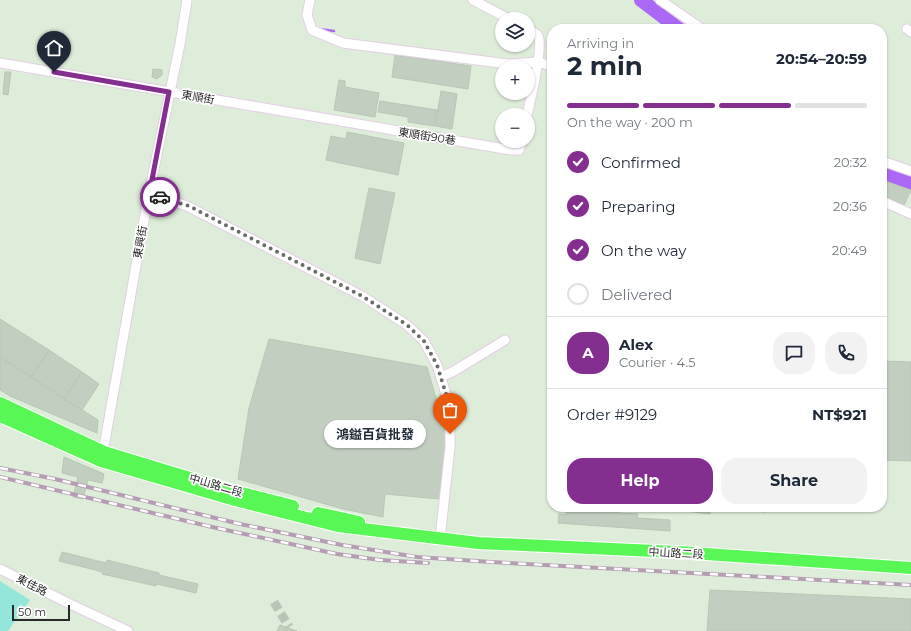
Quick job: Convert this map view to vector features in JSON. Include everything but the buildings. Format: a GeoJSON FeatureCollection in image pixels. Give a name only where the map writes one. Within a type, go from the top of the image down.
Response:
{"type":"FeatureCollection","features":[{"type":"Feature","properties":{"kind":"main road","name":"中山路二段"},"geometry":{"type":"LineString","coordinates":[[0,403],[103,456]]}},
{"type":"Feature","properties":{"kind":"main road","name":"中山路二段"},"geometry":{"type":"LineString","coordinates":[[0,416],[103,456],[329,516],[440,539],[478,543],[677,552],[911,568]]}},
{"type":"Feature","properties":{"kind":"street","name":"東興街"},"geometry":{"type":"LineString","coordinates":[[103,456],[149,195],[180,44],[187,0]]}},
{"type":"Feature","properties":{"kind":"street"},"geometry":{"type":"LineString","coordinates":[[310,0],[307,16],[312,30],[344,43],[508,64],[538,62],[547,65]]}},
{"type":"Feature","properties":{"kind":"street"},"geometry":{"type":"LineString","coordinates":[[473,0],[496,12]]}},
{"type":"Feature","properties":{"kind":"street"},"geometry":{"type":"LineString","coordinates":[[660,0],[695,24]]}},
{"type":"Feature","properties":{"kind":"street"},"geometry":{"type":"LineString","coordinates":[[528,108],[538,62],[540,42],[538,36],[535,34]]}},
{"type":"Feature","properties":{"kind":"street","name":"東順街"},"geometry":{"type":"LineString","coordinates":[[0,63],[326,120]]}},
{"type":"Feature","properties":{"kind":"street","name":"東順街90巷"},"geometry":{"type":"LineString","coordinates":[[326,120],[495,147]]}},
{"type":"Feature","properties":{"kind":"street","name":"東順街90巷"},"geometry":{"type":"LineString","coordinates":[[499,148],[511,150],[519,150],[520,148]]}},
{"type":"Feature","properties":{"kind":"street"},"geometry":{"type":"LineString","coordinates":[[887,163],[911,171]]}},
{"type":"Feature","properties":{"kind":"street"},"geometry":{"type":"LineString","coordinates":[[149,195],[189,206],[362,296],[407,325],[424,341],[437,365],[450,407],[450,447],[440,539]]}},
{"type":"Feature","properties":{"kind":"street"},"geometry":{"type":"LineString","coordinates":[[887,203],[911,214]]}},
{"type":"Feature","properties":{"kind":"street"},"geometry":{"type":"LineString","coordinates":[[441,377],[454,371],[505,340]]}},
{"type":"Feature","properties":{"kind":"street","name":"東佳路"},"geometry":{"type":"LineString","coordinates":[[0,569],[128,631]]}},
{"type":"Feature","properties":{"kind":"shaded area"},"geometry":{"type":"Polygon","coordinates":[[[0,581],[30,600],[8,631],[0,631],[0,581]]]}},
{"type":"Feature","properties":{"kind":"waterway"},"geometry":{"type":"LineString","coordinates":[[641,0],[672,24]]}},
{"type":"Feature","properties":{"kind":"waterway"},"geometry":{"type":"LineString","coordinates":[[319,29],[334,31]]}},
{"type":"Feature","properties":{"kind":"waterway"},"geometry":{"type":"LineString","coordinates":[[887,174],[911,183]]}},
{"type":"Feature","properties":{"kind":"tunnel"},"geometry":{"type":"LineString","coordinates":[[274,602],[289,627]]}},
{"type":"Feature","properties":{"kind":"railway"},"geometry":{"type":"LineString","coordinates":[[0,468],[55,479],[240,524],[342,545],[417,557],[911,585]]}},
{"type":"Feature","properties":{"kind":"railway"},"geometry":{"type":"LineString","coordinates":[[0,477],[212,527],[337,554],[380,560],[428,563]]}},
{"type":"Feature","properties":{"kind":"way so far"},"geometry":{"type":"LineString","coordinates":[[160,197],[189,206],[362,296],[407,325],[424,341],[437,365],[450,407],[450,434]]}},
{"type":"Feature","properties":{"kind":"place","name":"鴻鎰百貨批發"},"geometry":{"type":"Point","coordinates":[450,434]}},
{"type":"Feature","properties":{"kind":"route"},"geometry":{"type":"LineString","coordinates":[[54,72],[169,92],[149,195],[160,197]]}}]}
